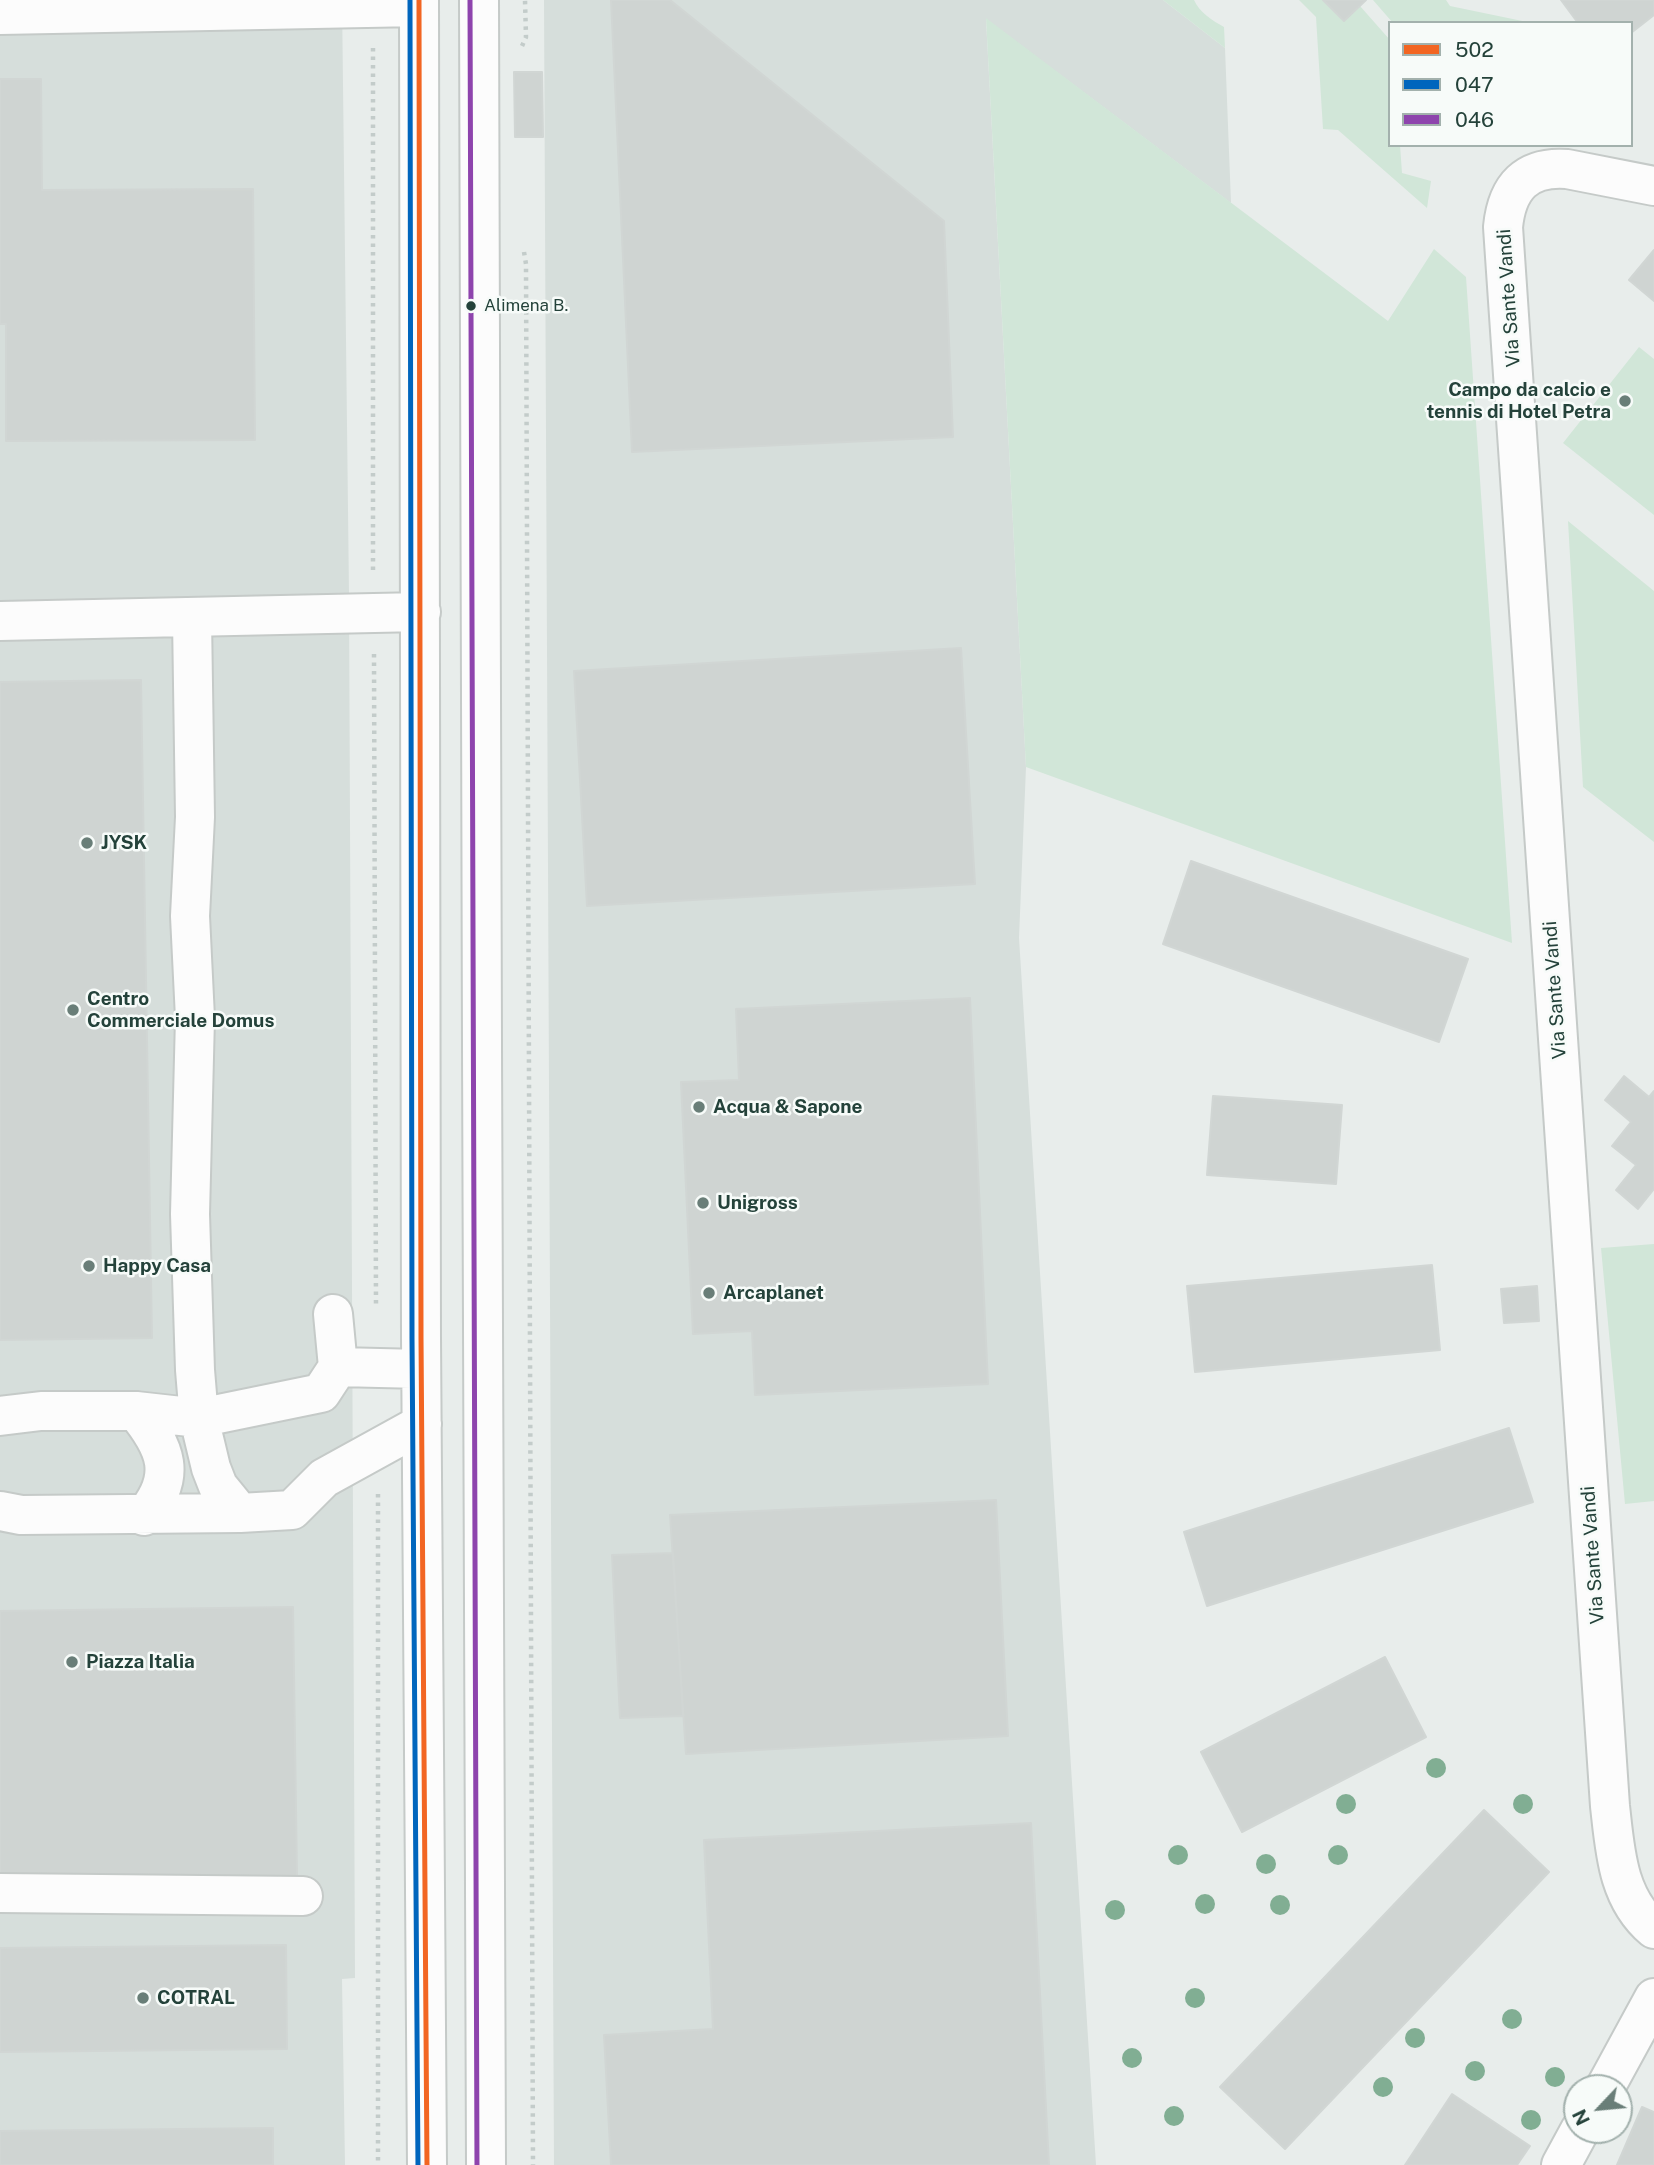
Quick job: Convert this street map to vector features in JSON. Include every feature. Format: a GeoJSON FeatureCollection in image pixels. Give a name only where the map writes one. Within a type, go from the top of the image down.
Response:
{"type":"FeatureCollection","features":[{"type":"Feature","properties":{"kind":"street"},"geometry":{"type":"LineString","coordinates":[[479,0],[481,1337],[486,2165]]}},
{"type":"Feature","properties":{"kind":"street"},"geometry":{"type":"LineString","coordinates":[[0,15],[373,8],[419,4],[421,1369],[426,2165]]}},
{"type":"Feature","properties":{"kind":"street","name":"Via Sante Vandi"},"geometry":{"type":"LineString","coordinates":[[1654,186],[1567,169],[1541,171],[1519,183],[1512,192],[1503,227],[1610,1806],[1621,1878],[1637,1910],[1654,1929]]}},
{"type":"Feature","properties":{"kind":"street"},"geometry":{"type":"LineString","coordinates":[[0,621],[421,612]]}},
{"type":"Feature","properties":{"kind":"street"},"geometry":{"type":"LineString","coordinates":[[192,618],[195,817],[190,916],[195,1017],[190,1214],[192,1315],[199,1418],[211,1468],[218,1486],[240,1513]]}},
{"type":"Feature","properties":{"kind":"street"},"geometry":{"type":"LineString","coordinates":[[0,1416],[41,1411],[136,1410],[199,1418],[321,1393],[338,1367],[333,1314]]}},
{"type":"Feature","properties":{"kind":"street"},"geometry":{"type":"LineString","coordinates":[[338,1367],[421,1369]]}},
{"type":"Feature","properties":{"kind":"street"},"geometry":{"type":"LineString","coordinates":[[136,1410],[150,1428],[165,1466],[165,1485],[144,1516]]}},
{"type":"Feature","properties":{"kind":"street"},"geometry":{"type":"LineString","coordinates":[[0,1511],[21,1515],[144,1516],[292,1510],[324,1478],[422,1424]]}},
{"type":"Feature","properties":{"kind":"street"},"geometry":{"type":"LineString","coordinates":[[0,1893],[303,1896]]}},
{"type":"Feature","properties":{"kind":"street"},"geometry":{"type":"LineString","coordinates":[[1613,2074],[1654,1998]]}},
{"type":"Feature","properties":{"kind":"street"},"geometry":{"type":"LineString","coordinates":[[1561,2165],[1572,2144]]}},
{"type":"Feature","properties":{"kind":"path"},"geometry":{"type":"LineString","coordinates":[[519,52],[526,37],[525,0]]}},
{"type":"Feature","properties":{"kind":"path"},"geometry":{"type":"LineString","coordinates":[[373,8],[374,479]]}},
{"type":"Feature","properties":{"kind":"path"},"geometry":{"type":"LineString","coordinates":[[523,251],[526,264],[533,2165]]}},
{"type":"Feature","properties":{"kind":"path"},"geometry":{"type":"LineString","coordinates":[[374,662],[376,1310]]}},
{"type":"Feature","properties":{"kind":"path"},"geometry":{"type":"LineString","coordinates":[[378,1488],[378,2165]]}},
{"type":"Feature","properties":{"kind":"shaded area"},"geometry":{"type":"Polygon","coordinates":[[[0,0],[342,0],[349,595],[355,1978],[342,1979],[345,2165],[0,2165],[0,0]]]}},
{"type":"Feature","properties":{"kind":"shaded area"},"geometry":{"type":"Polygon","coordinates":[[[544,0],[1163,0],[1225,48],[1231,203],[986,19],[1026,767],[1019,938],[1096,2165],[554,2165],[544,0]]]}},
{"type":"Feature","properties":{"kind":"green space"},"geometry":{"type":"Polygon","coordinates":[[[1163,0],[1194,0],[1203,12],[1224,27],[1225,48],[1163,0]]]}},
{"type":"Feature","properties":{"kind":"green space"},"geometry":{"type":"Polygon","coordinates":[[[1299,0],[1323,0],[1344,21],[1360,6],[1388,38],[1388,147],[1400,147],[1402,173],[1431,181],[1427,208],[1338,130],[1323,129],[1316,17],[1299,0]]]}},
{"type":"Feature","properties":{"kind":"green space"},"geometry":{"type":"Polygon","coordinates":[[[1373,0],[1446,0],[1450,6],[1522,21],[1391,21],[1373,0]]]}},
{"type":"Feature","properties":{"kind":"green space"},"geometry":{"type":"Polygon","coordinates":[[[986,18],[1388,321],[1434,249],[1466,277],[1512,943],[1026,767],[986,18]]]}},
{"type":"Feature","properties":{"kind":"green space","name":"Campo da calcio e tennis di Hotel Petra"},"geometry":{"type":"Polygon","coordinates":[[[1639,347],[1654,359],[1654,515],[1563,443],[1639,347]]]}},
{"type":"Feature","properties":{"kind":"green space"},"geometry":{"type":"Polygon","coordinates":[[[1568,521],[1654,591],[1654,842],[1583,787],[1568,521]]]}},
{"type":"Feature","properties":{"kind":"green space"},"geometry":{"type":"Polygon","coordinates":[[[1654,1244],[1654,1501],[1625,1504],[1601,1248],[1654,1244]]]}},
{"type":"Feature","properties":{"kind":"building"},"geometry":{"type":"Polygon","coordinates":[[[611,0],[670,0],[944,221],[953,437],[632,452],[611,0]]]}},
{"type":"Feature","properties":{"kind":"building"},"geometry":{"type":"Polygon","coordinates":[[[1323,0],[1366,0],[1344,21],[1323,0]]]}},
{"type":"Feature","properties":{"kind":"building"},"geometry":{"type":"Polygon","coordinates":[[[1561,0],[1654,0],[1654,15],[1633,31],[1633,21],[1577,21],[1561,0]]]}},
{"type":"Feature","properties":{"kind":"building"},"geometry":{"type":"Polygon","coordinates":[[[514,72],[542,72],[543,137],[515,137],[514,72]]]}},
{"type":"Feature","properties":{"kind":"building"},"geometry":{"type":"Polygon","coordinates":[[[0,79],[41,79],[42,190],[253,189],[255,440],[6,441],[6,324],[0,324],[0,79]]]}},
{"type":"Feature","properties":{"kind":"building"},"geometry":{"type":"Polygon","coordinates":[[[1654,250],[1654,301],[1629,280],[1654,250]]]}},
{"type":"Feature","properties":{"kind":"building"},"geometry":{"type":"Polygon","coordinates":[[[961,648],[975,884],[587,906],[574,671],[961,648]]]}},
{"type":"Feature","properties":{"kind":"building","name":"Centro Commerciale Domus"},"geometry":{"type":"Polygon","coordinates":[[[141,680],[152,1338],[0,1340],[0,682],[141,680]]]}},
{"type":"Feature","properties":{"kind":"building"},"geometry":{"type":"Polygon","coordinates":[[[1191,861],[1468,959],[1439,1042],[1163,944],[1191,861]]]}},
{"type":"Feature","properties":{"kind":"building"},"geometry":{"type":"Polygon","coordinates":[[[970,998],[988,1384],[755,1395],[752,1331],[693,1334],[681,1082],[739,1080],[736,1009],[970,998]]]}},
{"type":"Feature","properties":{"kind":"building"},"geometry":{"type":"Polygon","coordinates":[[[1624,1076],[1649,1097],[1654,1091],[1654,1189],[1638,1209],[1616,1190],[1636,1165],[1612,1146],[1631,1122],[1605,1100],[1624,1076]]]}},
{"type":"Feature","properties":{"kind":"building"},"geometry":{"type":"Polygon","coordinates":[[[1213,1096],[1342,1105],[1336,1184],[1207,1175],[1213,1096]]]}},
{"type":"Feature","properties":{"kind":"building"},"geometry":{"type":"Polygon","coordinates":[[[1432,1265],[1440,1350],[1195,1372],[1187,1286],[1432,1265]]]}},
{"type":"Feature","properties":{"kind":"building"},"geometry":{"type":"Polygon","coordinates":[[[1537,1286],[1539,1321],[1504,1323],[1501,1289],[1537,1286]]]}},
{"type":"Feature","properties":{"kind":"building"},"geometry":{"type":"Polygon","coordinates":[[[1509,1428],[1533,1502],[1207,1606],[1184,1532],[1509,1428]]]}},
{"type":"Feature","properties":{"kind":"building"},"geometry":{"type":"Polygon","coordinates":[[[996,1500],[1008,1736],[686,1754],[670,1515],[996,1500]]]}},
{"type":"Feature","properties":{"kind":"building"},"geometry":{"type":"Polygon","coordinates":[[[673,1553],[683,1716],[620,1718],[612,1555],[673,1553]]]}},
{"type":"Feature","properties":{"kind":"building"},"geometry":{"type":"Polygon","coordinates":[[[293,1607],[297,1876],[0,1880],[0,1611],[293,1607]]]}},
{"type":"Feature","properties":{"kind":"building"},"geometry":{"type":"Polygon","coordinates":[[[1385,1657],[1426,1737],[1242,1832],[1201,1752],[1385,1657]]]}},
{"type":"Feature","properties":{"kind":"building"},"geometry":{"type":"Polygon","coordinates":[[[1484,1810],[1549,1872],[1285,2149],[1220,2087],[1484,1810]]]}},
{"type":"Feature","properties":{"kind":"building"},"geometry":{"type":"Polygon","coordinates":[[[1031,1823],[1049,2165],[611,2165],[604,2035],[713,2029],[704,1840],[1031,1823]]]}},
{"type":"Feature","properties":{"kind":"building","name":"COTRAL"},"geometry":{"type":"Polygon","coordinates":[[[286,1945],[287,2049],[0,2052],[0,1948],[286,1945]]]}},
{"type":"Feature","properties":{"kind":"building"},"geometry":{"type":"Polygon","coordinates":[[[1452,2094],[1530,2146],[1517,2165],[1405,2165],[1452,2094]]]}},
{"type":"Feature","properties":{"kind":"building"},"geometry":{"type":"Polygon","coordinates":[[[1642,2107],[1654,2112],[1654,2165],[1617,2165],[1626,2144],[1633,2144],[1633,2128],[1642,2107]]]}},
{"type":"Feature","properties":{"kind":"building"},"geometry":{"type":"Polygon","coordinates":[[[273,2128],[273,2165],[0,2165],[0,2131],[273,2128]]]}},
{"type":"Feature","properties":{"kind":"transit line","name":"047"},"geometry":{"type":"LineString","coordinates":[[410,0],[412,1337],[418,2165]]}},
{"type":"Feature","properties":{"kind":"transit line","name":"502"},"geometry":{"type":"LineString","coordinates":[[419,0],[421,1337],[427,2165]]}},
{"type":"Feature","properties":{"kind":"transit line","name":"046"},"geometry":{"type":"LineString","coordinates":[[470,0],[477,2165]]}},
{"type":"Feature","properties":{"kind":"place","name":"Alimena B."},"geometry":{"type":"Point","coordinates":[471,306]}},
{"type":"Feature","properties":{"kind":"place","name":"Campo da calcio e tennis di Hotel Petra"},"geometry":{"type":"Point","coordinates":[1625,401]}},
{"type":"Feature","properties":{"kind":"place","name":"JYSK"},"geometry":{"type":"Point","coordinates":[87,843]}},
{"type":"Feature","properties":{"kind":"place","name":"Centro Commerciale Domus"},"geometry":{"type":"Point","coordinates":[73,1010]}},
{"type":"Feature","properties":{"kind":"place","name":"Acqua & Sapone"},"geometry":{"type":"Point","coordinates":[699,1107]}},
{"type":"Feature","properties":{"kind":"place","name":"Unigross"},"geometry":{"type":"Point","coordinates":[703,1203]}},
{"type":"Feature","properties":{"kind":"place","name":"Happy Casa"},"geometry":{"type":"Point","coordinates":[89,1266]}},
{"type":"Feature","properties":{"kind":"place","name":"Arcaplanet"},"geometry":{"type":"Point","coordinates":[709,1293]}},
{"type":"Feature","properties":{"kind":"place","name":"Piazza Italia"},"geometry":{"type":"Point","coordinates":[72,1662]}},
{"type":"Feature","properties":{"kind":"place","name":"COTRAL"},"geometry":{"type":"Point","coordinates":[143,1998]}}]}
